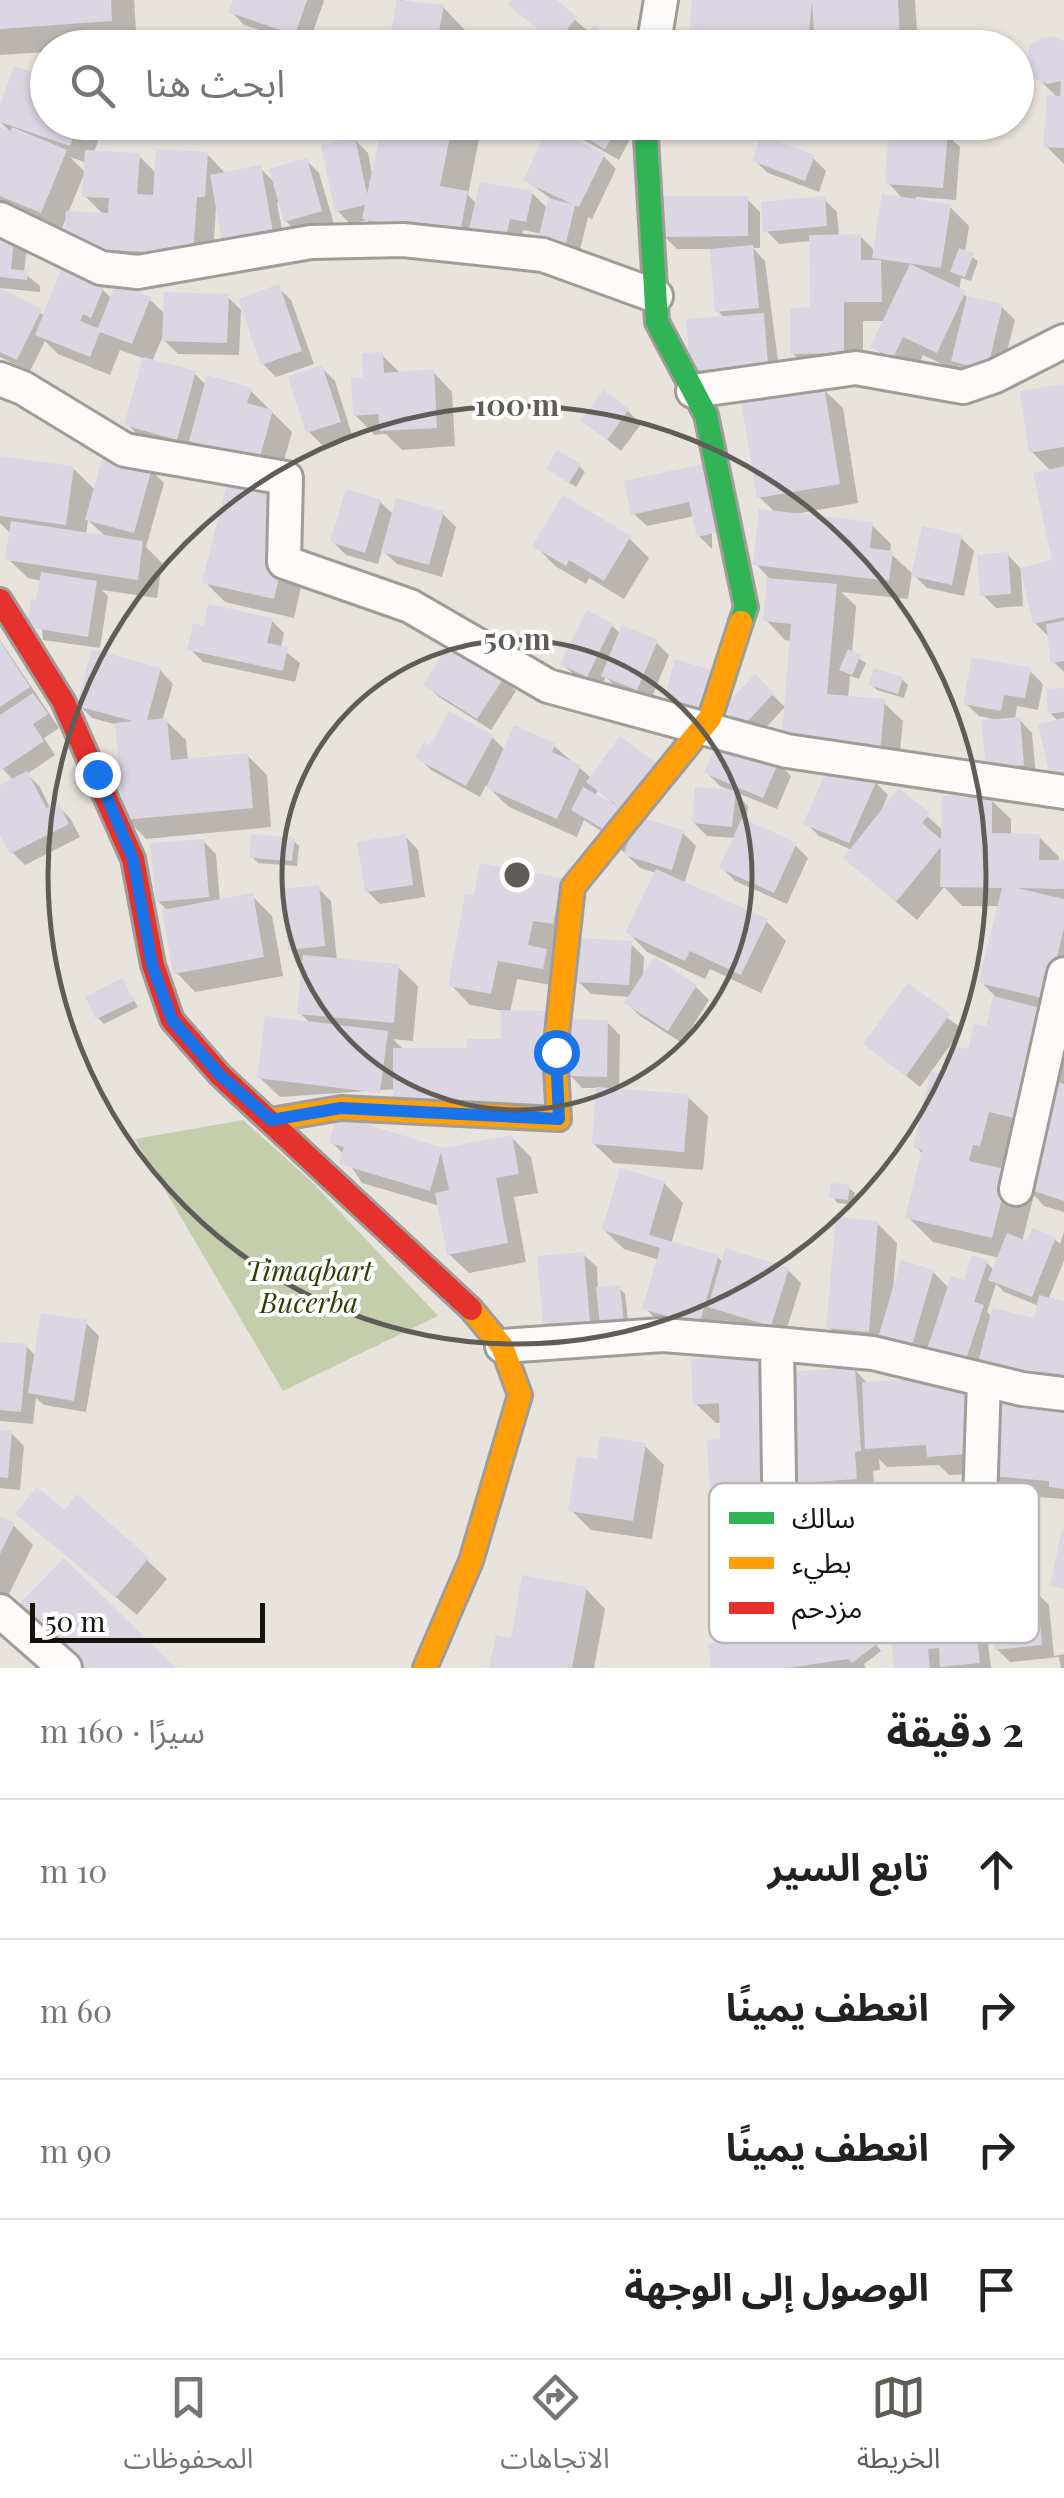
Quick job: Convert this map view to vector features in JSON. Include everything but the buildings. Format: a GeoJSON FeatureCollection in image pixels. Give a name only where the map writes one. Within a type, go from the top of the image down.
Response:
{"type":"FeatureCollection","features":[{"type":"Feature","properties":{"kind":"street"},"geometry":{"type":"LineString","coordinates":[[656,30],[661,0]]}},
{"type":"Feature","properties":{"kind":"street"},"geometry":{"type":"LineString","coordinates":[[271,1120],[341,1108],[559,1119],[556,1052],[573,886],[710,718],[746,606],[706,415],[657,322],[646,140]]}},
{"type":"Feature","properties":{"kind":"street"},"geometry":{"type":"LineString","coordinates":[[0,219],[100,268],[138,272],[310,242],[403,240],[543,255],[656,296]]}},
{"type":"Feature","properties":{"kind":"street"},"geometry":{"type":"LineString","coordinates":[[694,391],[856,368],[963,387],[996,376],[1064,341]]}},
{"type":"Feature","properties":{"kind":"street"},"geometry":{"type":"LineString","coordinates":[[0,379],[23,388],[125,450],[286,478],[284,562],[410,606],[548,686],[787,751],[1064,792]]}},
{"type":"Feature","properties":{"kind":"street"},"geometry":{"type":"LineString","coordinates":[[0,600],[63,701],[133,859],[152,965],[172,1020],[220,1075],[464,1300],[502,1346],[520,1395],[470,1562],[425,1668]]}},
{"type":"Feature","properties":{"kind":"street"},"geometry":{"type":"LineString","coordinates":[[1016,1188],[1064,974]]}},
{"type":"Feature","properties":{"kind":"street"},"geometry":{"type":"LineString","coordinates":[[502,1346],[663,1335],[776,1344],[873,1353],[1022,1389],[1064,1394]]}},
{"type":"Feature","properties":{"kind":"street"},"geometry":{"type":"LineString","coordinates":[[776,1344],[779,1483]]}},
{"type":"Feature","properties":{"kind":"street"},"geometry":{"type":"LineString","coordinates":[[981,1483],[984,1380]]}},
{"type":"Feature","properties":{"kind":"street"},"geometry":{"type":"LineString","coordinates":[[0,1612],[65,1668]]}},
{"type":"Feature","properties":{"kind":"green space","name":"Timaqbart Bucerba"},"geometry":{"type":"Polygon","coordinates":[[[243,1120],[311,1181],[438,1316],[283,1391],[135,1139],[243,1120]]]}},
{"type":"Feature","properties":{"kind":"traffic: fast"},"geometry":{"type":"LineString","coordinates":[[646,140],[657,322],[706,415],[746,607],[741,622]]}},
{"type":"Feature","properties":{"kind":"traffic: slow"},"geometry":{"type":"LineString","coordinates":[[271,1120],[341,1108],[559,1119],[555,1052],[573,887],[710,718],[741,622]]}},
{"type":"Feature","properties":{"kind":"traffic: slow"},"geometry":{"type":"LineString","coordinates":[[425,1668],[471,1561],[520,1395],[502,1346],[471,1309]]}},
{"type":"Feature","properties":{"kind":"traffic: jam"},"geometry":{"type":"LineString","coordinates":[[0,600],[63,701],[133,859],[153,965],[172,1020],[220,1075],[471,1309]]}},
{"type":"Feature","properties":{"kind":"route"},"geometry":{"type":"LineString","coordinates":[[97,774],[133,859],[152,965],[172,1020],[220,1075],[271,1120],[341,1108],[559,1119],[556,1052]]}}]}
